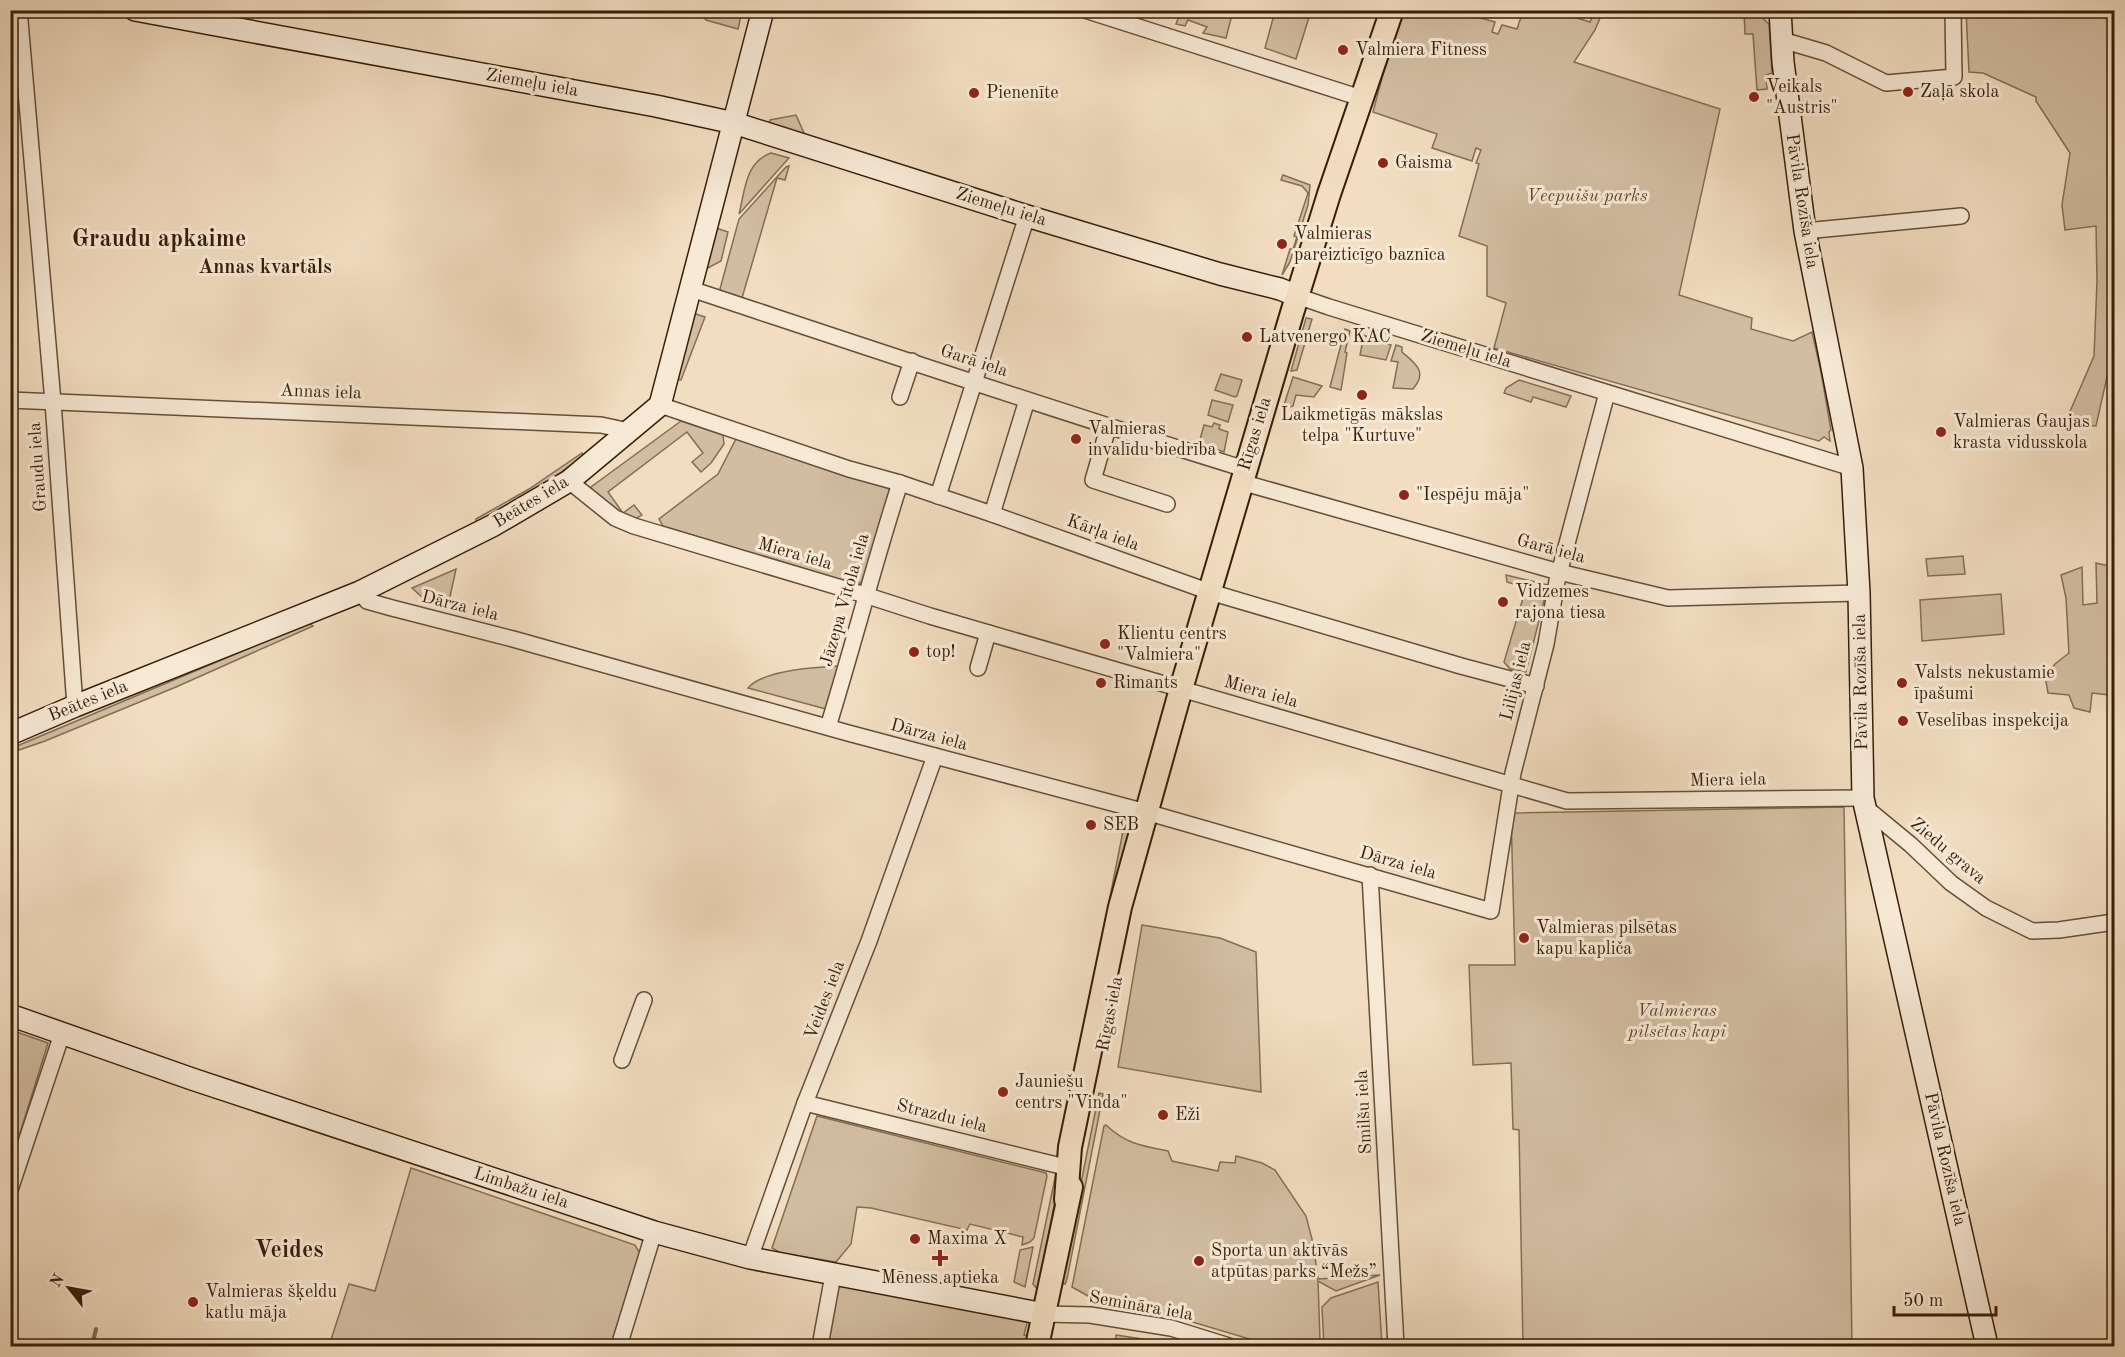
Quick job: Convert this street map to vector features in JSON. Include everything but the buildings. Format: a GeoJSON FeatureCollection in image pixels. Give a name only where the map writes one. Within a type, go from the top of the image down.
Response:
{"type":"FeatureCollection","features":[{"type":"Feature","properties":{"kind":"main road","name":"Rīgas iela"},"geometry":{"type":"LineString","coordinates":[[1037,1347],[1066,1200],[1070,1147],[1105,970],[1120,907],[1181,689],[1297,296],[1392,10]]}},
{"type":"Feature","properties":{"kind":"main road","name":"Rīgas iela"},"geometry":{"type":"LineString","coordinates":[[1066,1200],[1083,1149],[1125,940],[1130,912],[1133,862]]}},
{"type":"Feature","properties":{"kind":"street","name":"Graudu iela"},"geometry":{"type":"LineString","coordinates":[[19,10],[53,402],[75,706]]}},
{"type":"Feature","properties":{"kind":"street","name":"Ziemeļu iela"},"geometry":{"type":"LineString","coordinates":[[135,10],[656,106],[734,123],[1027,216],[1227,277],[1280,289],[1329,307],[1852,468]]}},
{"type":"Feature","properties":{"kind":"street"},"geometry":{"type":"LineString","coordinates":[[660,405],[763,10]]}},
{"type":"Feature","properties":{"kind":"street"},"geometry":{"type":"LineString","coordinates":[[1085,10],[1361,98]]}},
{"type":"Feature","properties":{"kind":"street","name":"Pāvila Rozīša iela"},"geometry":{"type":"LineString","coordinates":[[1780,10],[1791,42],[1786,88],[1805,234],[1852,468],[1859,593],[1864,802],[1987,1347]]}},
{"type":"Feature","properties":{"kind":"street"},"geometry":{"type":"LineString","coordinates":[[1791,42],[1826,53],[1886,83],[1954,77],[1953,10]]}},
{"type":"Feature","properties":{"kind":"street"},"geometry":{"type":"LineString","coordinates":[[938,496],[1027,216]]}},
{"type":"Feature","properties":{"kind":"street"},"geometry":{"type":"LineString","coordinates":[[1805,234],[1961,216]]}},
{"type":"Feature","properties":{"kind":"street","name":"Garā iela"},"geometry":{"type":"LineString","coordinates":[[691,289],[975,382],[1243,475],[1559,572],[1668,598],[1859,593]]}},
{"type":"Feature","properties":{"kind":"street"},"geometry":{"type":"LineString","coordinates":[[900,397],[912,361]]}},
{"type":"Feature","properties":{"kind":"street","name":"Lilijas iela"},"geometry":{"type":"LineString","coordinates":[[1491,911],[1511,786],[1536,686],[1559,572],[1608,393]]}},
{"type":"Feature","properties":{"kind":"street","name":"Annas iela"},"geometry":{"type":"LineString","coordinates":[[10,400],[590,424],[629,431]]}},
{"type":"Feature","properties":{"kind":"street"},"geometry":{"type":"LineString","coordinates":[[992,514],[1028,400]]}},
{"type":"Feature","properties":{"kind":"street","name":"Beātes iela"},"geometry":{"type":"LineString","coordinates":[[10,734],[360,592],[494,525],[568,481],[660,405]]}},
{"type":"Feature","properties":{"kind":"street","name":"Kārļa iela"},"geometry":{"type":"LineString","coordinates":[[660,405],[849,470],[900,483],[992,514],[1210,592],[1536,686]]}},
{"type":"Feature","properties":{"kind":"street"},"geometry":{"type":"LineString","coordinates":[[1108,428],[1093,480],[1167,504]]}},
{"type":"Feature","properties":{"kind":"street","name":"Miera iela"},"geometry":{"type":"LineString","coordinates":[[568,481],[615,518],[634,526],[988,633],[1567,801],[1864,802]]}},
{"type":"Feature","properties":{"kind":"street","name":"Jāzepa Vītola iela"},"geometry":{"type":"LineString","coordinates":[[828,728],[849,660],[865,595],[900,483]]}},
{"type":"Feature","properties":{"kind":"street","name":"Dārza iela"},"geometry":{"type":"LineString","coordinates":[[360,592],[367,601],[384,606],[513,639],[828,728],[1146,812],[1491,911]]}},
{"type":"Feature","properties":{"kind":"street"},"geometry":{"type":"LineString","coordinates":[[978,668],[988,633]]}},
{"type":"Feature","properties":{"kind":"street","name":"Veides iela"},"geometry":{"type":"LineString","coordinates":[[750,1258],[805,1103],[869,941],[935,756]]}},
{"type":"Feature","properties":{"kind":"street","name":"Ziedu grava"},"geometry":{"type":"LineString","coordinates":[[1864,802],[1951,883],[1986,908],[2032,931],[2059,930],[2115,922]]}},
{"type":"Feature","properties":{"kind":"street","name":"Smilšu iela"},"geometry":{"type":"LineString","coordinates":[[1370,875],[1396,1347]]}},
{"type":"Feature","properties":{"kind":"street"},"geometry":{"type":"LineString","coordinates":[[622,1060],[644,1000]]}},
{"type":"Feature","properties":{"kind":"street","name":"Limbažu iela"},"geometry":{"type":"LineString","coordinates":[[10,1016],[192,1079],[654,1232],[750,1258],[1044,1314]]}},
{"type":"Feature","properties":{"kind":"street"},"geometry":{"type":"LineString","coordinates":[[10,1190],[62,1034]]}},
{"type":"Feature","properties":{"kind":"street","name":"Strazdu iela"},"geometry":{"type":"LineString","coordinates":[[805,1103],[1069,1168]]}},
{"type":"Feature","properties":{"kind":"street"},"geometry":{"type":"LineString","coordinates":[[619,1347],[654,1232]]}},
{"type":"Feature","properties":{"kind":"street"},"geometry":{"type":"LineString","coordinates":[[820,1347],[833,1275]]}},
{"type":"Feature","properties":{"kind":"street","name":"Semināra iela"},"geometry":{"type":"LineString","coordinates":[[1044,1314],[1090,1315],[1171,1328],[1229,1347]]}},
{"type":"Feature","properties":{"kind":"green space"},"geometry":{"type":"Polygon","coordinates":[[[698,11],[739,11],[738,29],[706,20],[698,11]]]}},
{"type":"Feature","properties":{"kind":"green space"},"geometry":{"type":"Polygon","coordinates":[[[1181,11],[1233,11],[1226,38],[1203,33],[1207,27],[1188,20],[1185,26],[1176,24],[1181,11]]]}},
{"type":"Feature","properties":{"kind":"green space"},"geometry":{"type":"Polygon","coordinates":[[[1275,11],[1311,11],[1296,59],[1265,48],[1275,11]]]}},
{"type":"Feature","properties":{"kind":"green space","name":"Vecpuišu parks"},"geometry":{"type":"Polygon","coordinates":[[[1404,11],[1457,11],[1495,22],[1492,32],[1498,34],[1502,25],[1517,29],[1523,11],[1555,11],[1590,22],[1595,11],[1603,11],[1595,30],[1574,62],[1720,109],[1679,295],[1752,318],[1751,329],[1793,341],[1812,332],[1831,430],[1829,432],[1830,441],[1824,437],[1819,441],[1494,348],[1506,303],[1487,296],[1487,246],[1459,236],[1481,150],[1476,148],[1472,161],[1432,148],[1437,134],[1373,112],[1404,11]]]}},
{"type":"Feature","properties":{"kind":"green space"},"geometry":{"type":"Polygon","coordinates":[[[1744,11],[1755,11],[1769,24],[1772,73],[1766,75],[1767,89],[1757,90],[1753,34],[1745,34],[1744,11]]]}},
{"type":"Feature","properties":{"kind":"green space"},"geometry":{"type":"Polygon","coordinates":[[[1966,11],[2114,11],[2114,367],[2109,368],[2096,426],[2065,423],[2094,356],[2097,281],[2096,226],[2065,230],[2062,205],[2070,153],[2036,101],[2036,97],[1983,73],[1969,72],[1966,11]]]}},
{"type":"Feature","properties":{"kind":"green space"},"geometry":{"type":"Polygon","coordinates":[[[796,115],[804,133],[800,134],[769,124],[770,120],[796,115]]]}},
{"type":"Feature","properties":{"kind":"green space"},"geometry":{"type":"Polygon","coordinates":[[[771,153],[789,158],[739,214],[751,170],[762,157],[771,153]]]}},
{"type":"Feature","properties":{"kind":"green space"},"geometry":{"type":"Polygon","coordinates":[[[789,166],[785,180],[777,178],[742,298],[722,291],[720,289],[739,219],[786,167],[789,166]]]}},
{"type":"Feature","properties":{"kind":"green space"},"geometry":{"type":"Polygon","coordinates":[[[1283,175],[1310,185],[1308,205],[1290,262],[1282,275],[1290,249],[1293,249],[1297,237],[1294,236],[1308,193],[1302,186],[1281,180],[1283,175]]]}},
{"type":"Feature","properties":{"kind":"green space"},"geometry":{"type":"Polygon","coordinates":[[[713,227],[728,232],[721,261],[704,270],[713,227]]]}},
{"type":"Feature","properties":{"kind":"green space"},"geometry":{"type":"Polygon","coordinates":[[[693,313],[705,317],[681,380],[673,379],[693,313]]]}},
{"type":"Feature","properties":{"kind":"green space"},"geometry":{"type":"Polygon","coordinates":[[[1306,318],[1312,319],[1297,370],[1291,371],[1306,318]]]}},
{"type":"Feature","properties":{"kind":"green space"},"geometry":{"type":"Polygon","coordinates":[[[1345,329],[1350,331],[1341,390],[1330,387],[1345,329]]]}},
{"type":"Feature","properties":{"kind":"green space"},"geometry":{"type":"Polygon","coordinates":[[[1363,335],[1391,345],[1386,360],[1360,355],[1363,335]]]}},
{"type":"Feature","properties":{"kind":"green space"},"geometry":{"type":"Polygon","coordinates":[[[1396,345],[1402,347],[1402,352],[1412,360],[1420,373],[1420,378],[1413,389],[1393,388],[1398,362],[1391,361],[1396,345]]]}},
{"type":"Feature","properties":{"kind":"green space"},"geometry":{"type":"Polygon","coordinates":[[[1221,374],[1242,380],[1237,396],[1215,390],[1221,374]]]}},
{"type":"Feature","properties":{"kind":"green space"},"geometry":{"type":"Polygon","coordinates":[[[1293,377],[1322,386],[1314,397],[1296,395],[1293,406],[1290,407],[1284,405],[1293,377]]]}},
{"type":"Feature","properties":{"kind":"green space"},"geometry":{"type":"Polygon","coordinates":[[[1519,380],[1571,396],[1566,407],[1533,397],[1531,402],[1504,393],[1506,388],[1519,380]]]}},
{"type":"Feature","properties":{"kind":"green space"},"geometry":{"type":"Polygon","coordinates":[[[1212,400],[1233,405],[1228,422],[1208,415],[1212,400]]]}},
{"type":"Feature","properties":{"kind":"green space"},"geometry":{"type":"Polygon","coordinates":[[[681,421],[723,435],[724,444],[711,463],[701,472],[692,462],[703,453],[687,432],[608,492],[623,513],[634,505],[642,515],[628,519],[615,513],[593,492],[591,487],[681,421]]]}},
{"type":"Feature","properties":{"kind":"green space"},"geometry":{"type":"Polygon","coordinates":[[[1214,423],[1220,425],[1219,429],[1228,432],[1224,452],[1199,443],[1204,425],[1212,427],[1214,423]]]}},
{"type":"Feature","properties":{"kind":"green space"},"geometry":{"type":"Polygon","coordinates":[[[737,437],[888,488],[893,495],[865,579],[860,583],[852,583],[663,526],[659,519],[718,474],[737,437]]]}},
{"type":"Feature","properties":{"kind":"green space"},"geometry":{"type":"Polygon","coordinates":[[[582,453],[584,456],[531,493],[476,523],[476,519],[529,489],[582,453]]]}},
{"type":"Feature","properties":{"kind":"green space"},"geometry":{"type":"Polygon","coordinates":[[[1963,556],[1965,574],[1928,576],[1926,559],[1963,556]]]}},
{"type":"Feature","properties":{"kind":"green space"},"geometry":{"type":"Polygon","coordinates":[[[2096,563],[2114,567],[2114,708],[2109,695],[2092,693],[2090,712],[2074,708],[2069,695],[2048,693],[2045,676],[2069,653],[2066,598],[2061,575],[2082,567],[2083,605],[2097,603],[2096,563]]]}},
{"type":"Feature","properties":{"kind":"green space"},"geometry":{"type":"Polygon","coordinates":[[[456,569],[448,606],[422,597],[412,588],[456,569]]]}},
{"type":"Feature","properties":{"kind":"green space"},"geometry":{"type":"Polygon","coordinates":[[[1506,575],[1548,585],[1526,672],[1510,669],[1504,662],[1526,588],[1507,582],[1506,575]]]}},
{"type":"Feature","properties":{"kind":"green space"},"geometry":{"type":"Polygon","coordinates":[[[2001,594],[2004,634],[1922,641],[1920,600],[2001,594]]]}},
{"type":"Feature","properties":{"kind":"green space"},"geometry":{"type":"Polygon","coordinates":[[[309,623],[313,626],[176,687],[45,741],[19,750],[17,746],[309,623]]]}},
{"type":"Feature","properties":{"kind":"green space"},"geometry":{"type":"Polygon","coordinates":[[[839,666],[826,709],[748,688],[755,682],[777,673],[839,666]]]}},
{"type":"Feature","properties":{"kind":"green space","name":"Valmieras pilsētas kapi"},"geometry":{"type":"Polygon","coordinates":[[[1844,807],[1852,1346],[1523,1346],[1519,1130],[1513,1129],[1511,1063],[1473,1065],[1469,965],[1515,965],[1511,813],[1844,807]]]}},
{"type":"Feature","properties":{"kind":"green space"},"geometry":{"type":"Polygon","coordinates":[[[1126,816],[1129,819],[1131,831],[1088,1008],[1126,816]]]}},
{"type":"Feature","properties":{"kind":"green space"},"geometry":{"type":"Polygon","coordinates":[[[1142,925],[1220,938],[1256,952],[1261,1092],[1118,1067],[1142,925]]]}},
{"type":"Feature","properties":{"kind":"green space"},"geometry":{"type":"Polygon","coordinates":[[[10,1030],[48,1043],[11,1162],[10,1030]]]}},
{"type":"Feature","properties":{"kind":"green space"},"geometry":{"type":"Polygon","coordinates":[[[1099,1093],[1103,1094],[1065,1284],[1061,1283],[1099,1093]]]}},
{"type":"Feature","properties":{"kind":"green space"},"geometry":{"type":"Polygon","coordinates":[[[817,1116],[1046,1173],[1034,1238],[1022,1245],[1023,1237],[970,1224],[967,1230],[871,1208],[857,1207],[851,1244],[836,1262],[781,1253],[772,1248],[817,1116]]]}},
{"type":"Feature","properties":{"kind":"green space","name":"Sporta un aktīvās atpūtas parks “Mežs”"},"geometry":{"type":"Polygon","coordinates":[[[1106,1125],[1120,1136],[1142,1146],[1168,1151],[1172,1161],[1218,1171],[1220,1162],[1235,1163],[1236,1156],[1262,1163],[1275,1170],[1306,1216],[1313,1243],[1318,1279],[1380,1275],[1336,1291],[1318,1281],[1320,1340],[1318,1346],[1273,1346],[1148,1310],[1104,1305],[1072,1287],[1106,1125]]]}},
{"type":"Feature","properties":{"kind":"green space"},"geometry":{"type":"Polygon","coordinates":[[[411,1168],[635,1245],[642,1257],[611,1346],[329,1346],[349,1284],[375,1291],[411,1168]]]}},
{"type":"Feature","properties":{"kind":"green space"},"geometry":{"type":"Polygon","coordinates":[[[1056,1173],[1059,1180],[1038,1290],[1033,1284],[1056,1173]]]}},
{"type":"Feature","properties":{"kind":"green space"},"geometry":{"type":"Polygon","coordinates":[[[1033,1247],[1025,1287],[1014,1282],[1020,1250],[1033,1247]]]}},
{"type":"Feature","properties":{"kind":"green space"},"geometry":{"type":"Polygon","coordinates":[[[1378,1282],[1382,1346],[1324,1346],[1322,1307],[1331,1298],[1378,1282]]]}},
{"type":"Feature","properties":{"kind":"green space"},"geometry":{"type":"Polygon","coordinates":[[[837,1283],[1028,1319],[1024,1335],[1028,1336],[1026,1346],[825,1346],[837,1283]]]}},
{"type":"Feature","properties":{"kind":"green space"},"geometry":{"type":"Polygon","coordinates":[[[1116,1335],[1175,1344],[1182,1346],[1116,1346],[1116,1335]]]}},
{"type":"Feature","properties":{"kind":"waterway"},"geometry":{"type":"LineString","coordinates":[[92,1346],[96,1329]]}},
{"type":"Feature","properties":{"kind":"place","name":"Valmiera Fitness"},"geometry":{"type":"Point","coordinates":[1343,50]}},
{"type":"Feature","properties":{"kind":"place","name":"Zaļā skola"},"geometry":{"type":"Point","coordinates":[1908,92]}},
{"type":"Feature","properties":{"kind":"place","name":"Pienenīte"},"geometry":{"type":"Point","coordinates":[974,93]}},
{"type":"Feature","properties":{"kind":"place","name":"Veikals \"Austris\""},"geometry":{"type":"Point","coordinates":[1754,97]}},
{"type":"Feature","properties":{"kind":"place","name":"Gaisma"},"geometry":{"type":"Point","coordinates":[1383,163]}},
{"type":"Feature","properties":{"kind":"place","name":"Valmieras pareizticīgo baznīca"},"geometry":{"type":"Point","coordinates":[1282,244]}},
{"type":"Feature","properties":{"kind":"place","name":"Latvenergo KAC"},"geometry":{"type":"Point","coordinates":[1247,337]}},
{"type":"Feature","properties":{"kind":"place","name":"Laikmetīgās mākslas telpa \"Kurtuve\""},"geometry":{"type":"Point","coordinates":[1362,395]}},
{"type":"Feature","properties":{"kind":"place","name":"Valmieras Gaujas krasta vidusskola"},"geometry":{"type":"Point","coordinates":[1941,432]}},
{"type":"Feature","properties":{"kind":"place","name":"Valmieras invalīdu biedrība"},"geometry":{"type":"Point","coordinates":[1076,439]}},
{"type":"Feature","properties":{"kind":"place","name":"\"Iespēju māja\""},"geometry":{"type":"Point","coordinates":[1404,495]}},
{"type":"Feature","properties":{"kind":"place","name":"Vidzemes rajona tiesa"},"geometry":{"type":"Point","coordinates":[1503,602]}},
{"type":"Feature","properties":{"kind":"place","name":"Klientu centrs \"Valmiera\""},"geometry":{"type":"Point","coordinates":[1105,644]}},
{"type":"Feature","properties":{"kind":"place","name":"top!"},"geometry":{"type":"Point","coordinates":[914,652]}},
{"type":"Feature","properties":{"kind":"place","name":"Rimants"},"geometry":{"type":"Point","coordinates":[1101,683]}},
{"type":"Feature","properties":{"kind":"place","name":"Valsts nekustamie īpašumi"},"geometry":{"type":"Point","coordinates":[1902,683]}},
{"type":"Feature","properties":{"kind":"place","name":"Veselības inspekcija"},"geometry":{"type":"Point","coordinates":[1903,721]}},
{"type":"Feature","properties":{"kind":"place","name":"SEB"},"geometry":{"type":"Point","coordinates":[1091,825]}},
{"type":"Feature","properties":{"kind":"place","name":"Valmieras pilsētas kapu kapliča"},"geometry":{"type":"Point","coordinates":[1524,938]}},
{"type":"Feature","properties":{"kind":"place","name":"Jauniešu centrs \"Vinda\""},"geometry":{"type":"Point","coordinates":[1003,1092]}},
{"type":"Feature","properties":{"kind":"place","name":"Eži"},"geometry":{"type":"Point","coordinates":[1163,1115]}},
{"type":"Feature","properties":{"kind":"place","name":"Maxima X"},"geometry":{"type":"Point","coordinates":[915,1239]}},
{"type":"Feature","properties":{"kind":"place","name":"Mēness aptieka"},"geometry":{"type":"Point","coordinates":[940,1258]}},
{"type":"Feature","properties":{"kind":"place","name":"Sporta un aktīvās atpūtas parks “Mežs”"},"geometry":{"type":"Point","coordinates":[1199,1261]}},
{"type":"Feature","properties":{"kind":"place","name":"Valmieras šķeldu katlu māja"},"geometry":{"type":"Point","coordinates":[193,1302]}},
{"type":"Feature","properties":{"kind":"district","name":"Graudu apkaime"},"geometry":{"type":"Point","coordinates":[159,240]}},
{"type":"Feature","properties":{"kind":"district","name":"Annas kvartāls"},"geometry":{"type":"Point","coordinates":[265,268]}},
{"type":"Feature","properties":{"kind":"district","name":"Veides"},"geometry":{"type":"Point","coordinates":[289,1251]}}]}
